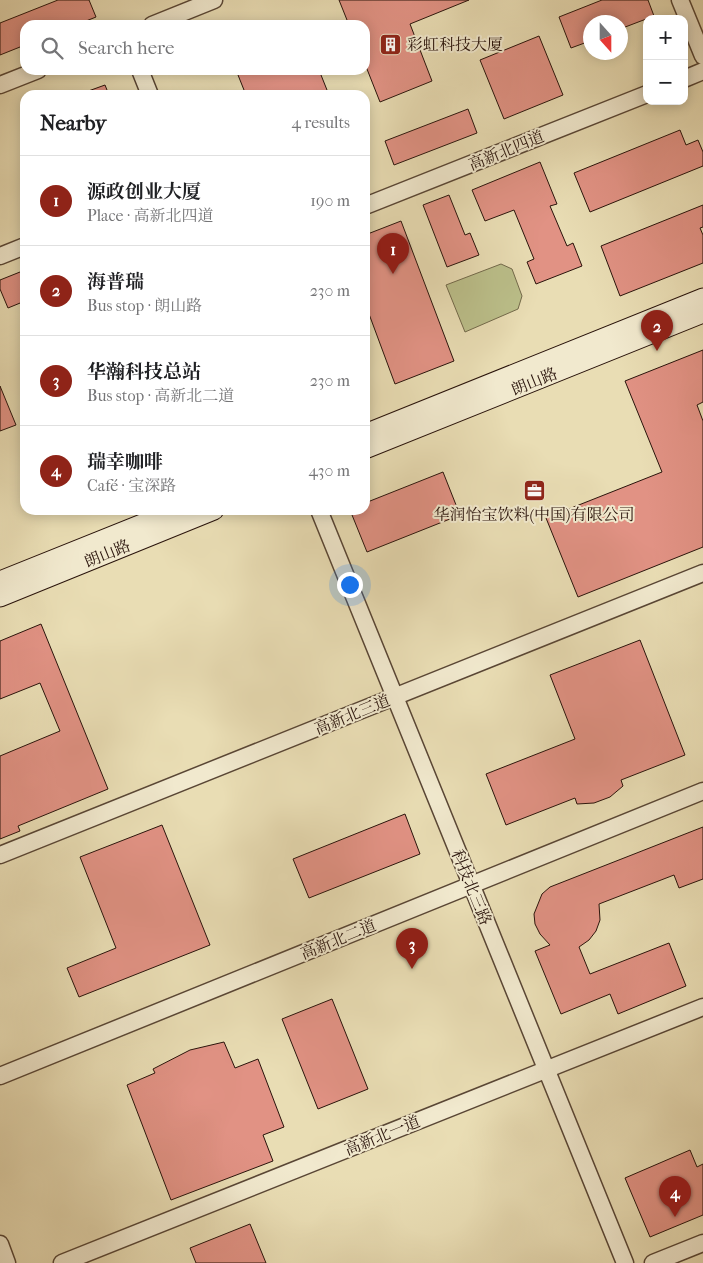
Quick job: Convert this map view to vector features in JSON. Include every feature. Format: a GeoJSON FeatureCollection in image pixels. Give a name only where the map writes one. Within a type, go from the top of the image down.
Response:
{"type":"FeatureCollection","features":[{"type":"Feature","properties":{"kind":"main road","name":"朗山路"},"geometry":{"type":"LineString","coordinates":[[370,432],[703,298]]}},
{"type":"Feature","properties":{"kind":"main road","name":"朗山路"},"geometry":{"type":"LineString","coordinates":[[370,447],[703,313]]}},
{"type":"Feature","properties":{"kind":"main road","name":"朗山路"},"geometry":{"type":"LineString","coordinates":[[0,582],[165,515]]}},
{"type":"Feature","properties":{"kind":"main road","name":"朗山路"},"geometry":{"type":"LineString","coordinates":[[0,596],[202,515]]}},
{"type":"Feature","properties":{"kind":"street"},"geometry":{"type":"LineString","coordinates":[[164,20],[214,0]]}},
{"type":"Feature","properties":{"kind":"street"},"geometry":{"type":"LineString","coordinates":[[680,0],[703,56]]}},
{"type":"Feature","properties":{"kind":"street"},"geometry":{"type":"LineString","coordinates":[[688,77],[703,71]]}},
{"type":"Feature","properties":{"kind":"street"},"geometry":{"type":"LineString","coordinates":[[0,85],[25,75]]}},
{"type":"Feature","properties":{"kind":"street"},"geometry":{"type":"LineString","coordinates":[[142,75],[148,90]]}},
{"type":"Feature","properties":{"kind":"street","name":"高新北四道"},"geometry":{"type":"LineString","coordinates":[[370,204],[643,96]]}},
{"type":"Feature","properties":{"kind":"street"},"geometry":{"type":"LineString","coordinates":[[0,256],[20,248]]}},
{"type":"Feature","properties":{"kind":"street","name":"科技北三路"},"geometry":{"type":"LineString","coordinates":[[321,515],[626,1263]]}},
{"type":"Feature","properties":{"kind":"street","name":"高新北三道"},"geometry":{"type":"LineString","coordinates":[[0,855],[703,573]]}},
{"type":"Feature","properties":{"kind":"street","name":"高新北二道"},"geometry":{"type":"LineString","coordinates":[[0,1076],[703,791]]}},
{"type":"Feature","properties":{"kind":"street","name":"高新北一道"},"geometry":{"type":"LineString","coordinates":[[62,1263],[703,1007]]}},
{"type":"Feature","properties":{"kind":"street"},"geometry":{"type":"LineString","coordinates":[[653,1263],[703,1243]]}},
{"type":"Feature","properties":{"kind":"street"},"geometry":{"type":"LineString","coordinates":[[0,1244],[8,1263]]}},
{"type":"Feature","properties":{"kind":"green space"},"geometry":{"type":"Polygon","coordinates":[[[501,264],[512,269],[522,296],[518,309],[465,332],[446,285],[501,264]]]}},
{"type":"Feature","properties":{"kind":"building"},"geometry":{"type":"Polygon","coordinates":[[[58,0],[89,0],[96,17],[88,20],[20,20],[20,47],[0,55],[0,23],[58,0]]]}},
{"type":"Feature","properties":{"kind":"building","name":"彩虹科技大厦"},"geometry":{"type":"Polygon","coordinates":[[[339,0],[469,0],[410,24],[432,81],[380,102],[369,75],[370,20],[347,20],[339,0]]]}},
{"type":"Feature","properties":{"kind":"building"},"geometry":{"type":"Polygon","coordinates":[[[602,0],[648,0],[654,15],[643,15],[643,20],[628,26],[628,15],[583,15],[583,44],[571,48],[559,17],[602,0]]]}},
{"type":"Feature","properties":{"kind":"building"},"geometry":{"type":"Polygon","coordinates":[[[539,36],[563,95],[504,119],[480,60],[539,36]]]}},
{"type":"Feature","properties":{"kind":"building"},"geometry":{"type":"Polygon","coordinates":[[[238,75],[321,75],[327,90],[244,90],[238,75]]]}},
{"type":"Feature","properties":{"kind":"building"},"geometry":{"type":"Polygon","coordinates":[[[105,85],[107,90],[91,90],[105,85]]]}},
{"type":"Feature","properties":{"kind":"building"},"geometry":{"type":"Polygon","coordinates":[[[468,109],[477,133],[394,165],[385,141],[468,109]]]}},
{"type":"Feature","properties":{"kind":"building"},"geometry":{"type":"Polygon","coordinates":[[[680,130],[686,145],[698,140],[703,152],[703,166],[590,212],[574,173],[680,130]]]}},
{"type":"Feature","properties":{"kind":"building"},"geometry":{"type":"Polygon","coordinates":[[[540,162],[557,204],[550,206],[567,246],[573,243],[582,266],[536,284],[527,262],[534,259],[514,210],[485,221],[472,190],[540,162]]]}},
{"type":"Feature","properties":{"kind":"building"},"geometry":{"type":"Polygon","coordinates":[[[449,195],[465,235],[470,233],[479,255],[447,267],[423,205],[449,195]]]}},
{"type":"Feature","properties":{"kind":"building"},"geometry":{"type":"Polygon","coordinates":[[[703,205],[703,227],[700,228],[703,235],[703,263],[620,296],[601,246],[703,205]]]}},
{"type":"Feature","properties":{"kind":"building"},"geometry":{"type":"Polygon","coordinates":[[[401,221],[454,361],[395,384],[370,317],[370,233],[401,221]]]}},
{"type":"Feature","properties":{"kind":"building"},"geometry":{"type":"Polygon","coordinates":[[[20,272],[20,303],[8,308],[0,289],[0,280],[20,272]]]}},
{"type":"Feature","properties":{"kind":"building"},"geometry":{"type":"Polygon","coordinates":[[[703,350],[703,402],[697,405],[703,421],[703,547],[578,597],[546,518],[662,472],[625,381],[703,350]]]}},
{"type":"Feature","properties":{"kind":"building"},"geometry":{"type":"Polygon","coordinates":[[[0,386],[16,425],[0,431],[0,386]]]}},
{"type":"Feature","properties":{"kind":"building"},"geometry":{"type":"Polygon","coordinates":[[[443,472],[460,515],[367,552],[352,515],[370,515],[370,501],[443,472]]]}},
{"type":"Feature","properties":{"kind":"building"},"geometry":{"type":"Polygon","coordinates":[[[41,624],[108,789],[18,826],[20,831],[0,839],[0,756],[60,731],[40,683],[0,699],[0,641],[41,624]]]}},
{"type":"Feature","properties":{"kind":"building"},"geometry":{"type":"Polygon","coordinates":[[[640,640],[685,755],[621,780],[623,786],[610,797],[594,803],[577,804],[575,798],[506,825],[486,774],[575,739],[550,675],[640,640]]]}},
{"type":"Feature","properties":{"kind":"building"},"geometry":{"type":"Polygon","coordinates":[[[405,814],[420,854],[309,898],[293,859],[405,814]]]}},
{"type":"Feature","properties":{"kind":"building"},"geometry":{"type":"Polygon","coordinates":[[[162,825],[210,945],[79,997],[67,968],[116,948],[80,857],[162,825]]]}},
{"type":"Feature","properties":{"kind":"building"},"geometry":{"type":"Polygon","coordinates":[[[703,827],[703,879],[679,888],[674,875],[599,904],[600,920],[596,931],[589,940],[579,947],[590,974],[669,943],[686,986],[618,1014],[610,994],[561,1014],[535,951],[550,945],[540,934],[535,924],[534,914],[542,894],[550,887],[703,827]]]}},
{"type":"Feature","properties":{"kind":"building"},"geometry":{"type":"Polygon","coordinates":[[[332,999],[368,1089],[318,1109],[282,1019],[332,999]]]}},
{"type":"Feature","properties":{"kind":"building"},"geometry":{"type":"Polygon","coordinates":[[[224,1042],[235,1068],[258,1059],[284,1127],[263,1135],[273,1161],[171,1200],[127,1085],[155,1073],[153,1069],[190,1050],[224,1042]]]}},
{"type":"Feature","properties":{"kind":"building"},"geometry":{"type":"Polygon","coordinates":[[[690,1150],[697,1167],[703,1164],[703,1215],[650,1237],[625,1178],[690,1150]]]}},
{"type":"Feature","properties":{"kind":"building"},"geometry":{"type":"Polygon","coordinates":[[[250,1224],[266,1263],[196,1263],[190,1248],[250,1224]]]}},
{"type":"Feature","properties":{"kind":"place","name":"彩虹科技大厦"},"geometry":{"type":"Point","coordinates":[391,44]}},
{"type":"Feature","properties":{"kind":"place","name":"源政创业大厦"},"geometry":{"type":"Point","coordinates":[393,274]}},
{"type":"Feature","properties":{"kind":"place","name":"海普瑞"},"geometry":{"type":"Point","coordinates":[657,351]}},
{"type":"Feature","properties":{"kind":"place","name":"华润怡宝饮料(中国)有限公司"},"geometry":{"type":"Point","coordinates":[534,490]}},
{"type":"Feature","properties":{"kind":"place","name":"华瀚科技总站"},"geometry":{"type":"Point","coordinates":[412,969]}},
{"type":"Feature","properties":{"kind":"place","name":"瑞幸咖啡"},"geometry":{"type":"Point","coordinates":[675,1217]}}]}
